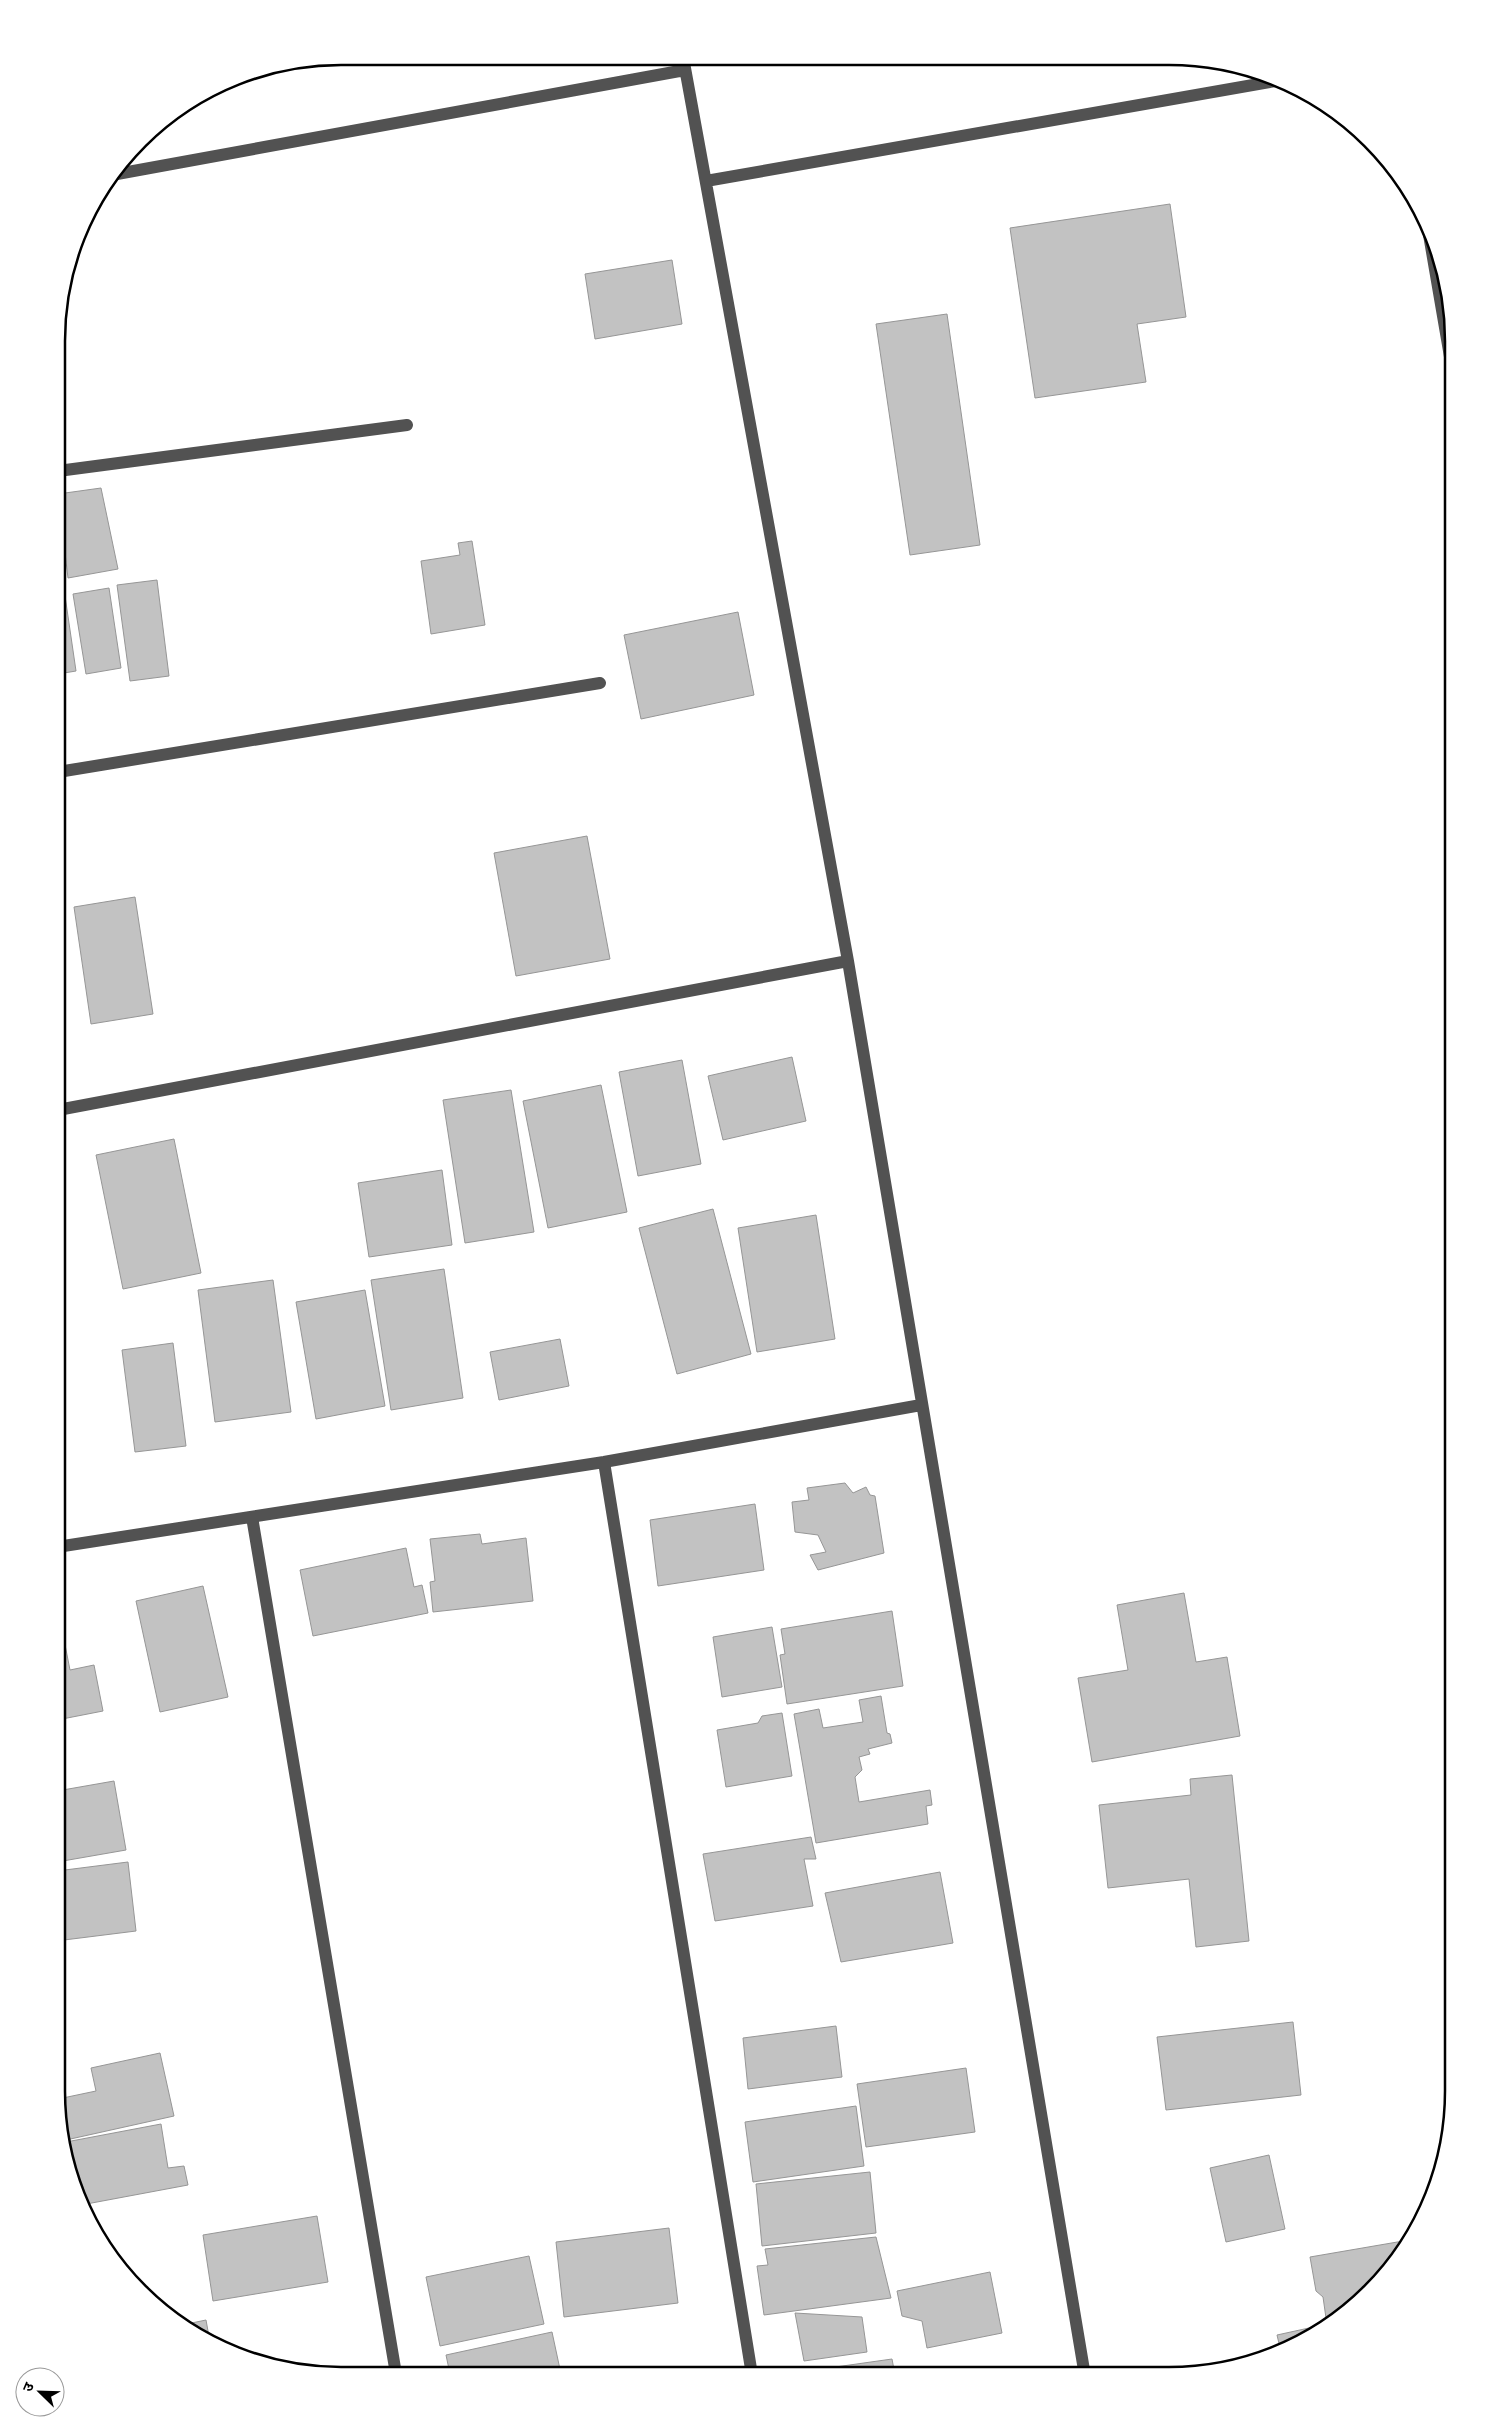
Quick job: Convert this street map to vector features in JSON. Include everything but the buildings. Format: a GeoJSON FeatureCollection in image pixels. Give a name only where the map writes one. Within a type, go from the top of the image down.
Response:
{"type":"FeatureCollection","features":[{"type":"Feature","properties":{"kind":"street"},"geometry":{"type":"LineString","coordinates":[[122,173],[679,65]]}},
{"type":"Feature","properties":{"kind":"street"},"geometry":{"type":"LineString","coordinates":[[684,65],[848,961],[1083,2367]]}},
{"type":"Feature","properties":{"kind":"street"},"geometry":{"type":"LineString","coordinates":[[706,182],[1266,83]]}},
{"type":"Feature","properties":{"kind":"street"},"geometry":{"type":"LineString","coordinates":[[1434,264],[1444,321]]}},
{"type":"Feature","properties":{"kind":"street"},"geometry":{"type":"LineString","coordinates":[[65,470],[407,425]]}},
{"type":"Feature","properties":{"kind":"street"},"geometry":{"type":"LineString","coordinates":[[65,771],[600,683]]}},
{"type":"Feature","properties":{"kind":"street"},"geometry":{"type":"LineString","coordinates":[[65,1109],[848,961]]}},
{"type":"Feature","properties":{"kind":"street"},"geometry":{"type":"LineString","coordinates":[[65,1546],[604,1462],[921,1404]]}},
{"type":"Feature","properties":{"kind":"street"},"geometry":{"type":"LineString","coordinates":[[604,1462],[751,2367]]}},
{"type":"Feature","properties":{"kind":"street"},"geometry":{"type":"LineString","coordinates":[[252,1517],[395,2367]]}}]}
